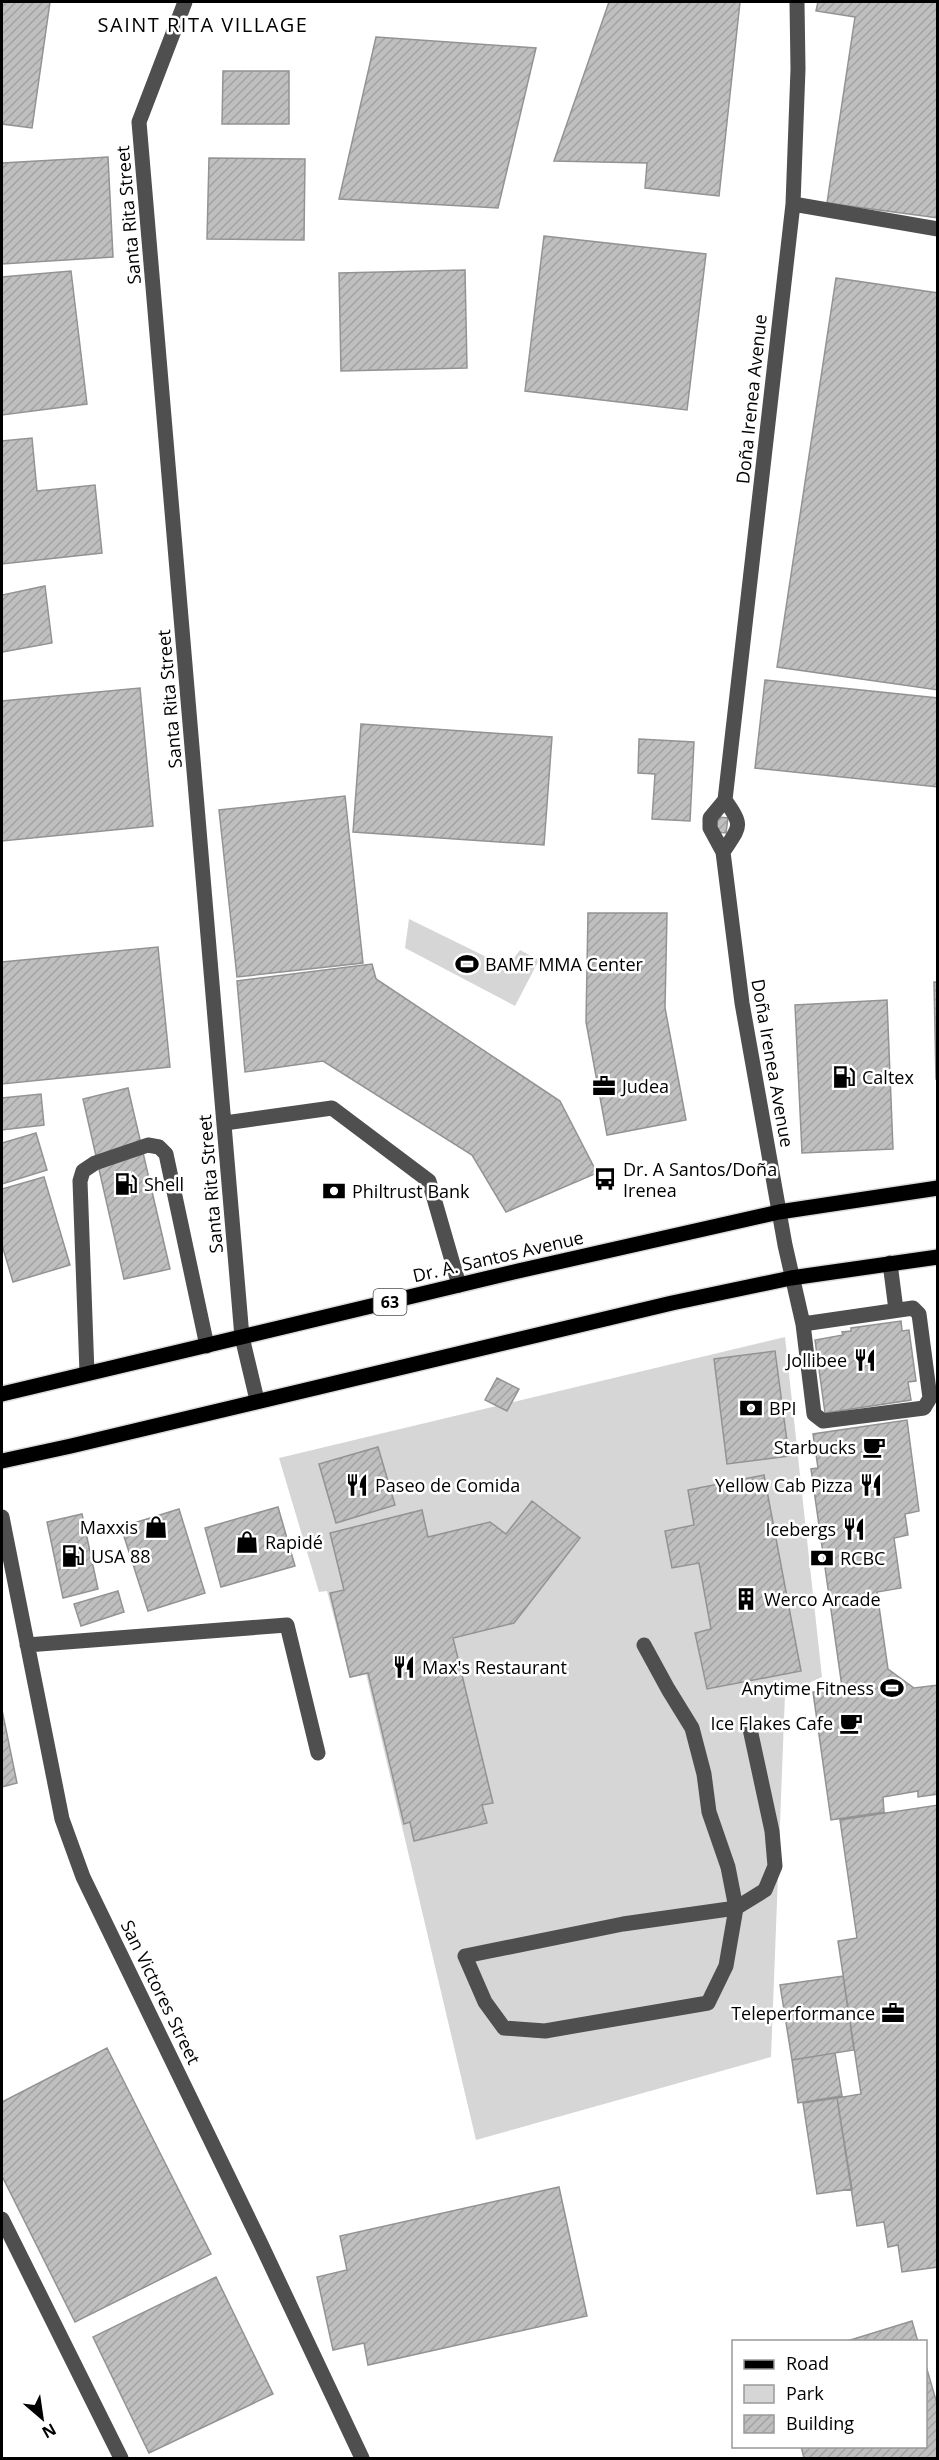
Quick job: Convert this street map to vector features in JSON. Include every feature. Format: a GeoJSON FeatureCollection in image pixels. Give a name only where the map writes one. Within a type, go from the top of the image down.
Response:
{"type":"FeatureCollection","features":[{"type":"Feature","properties":{"kind":"main road","name":"Dr. A. Santos Avenue"},"geometry":{"type":"LineString","coordinates":[[2,1394],[459,1285],[779,1212],[938,1188]]}},
{"type":"Feature","properties":{"kind":"main road"},"geometry":{"type":"LineString","coordinates":[[2,1461],[639,1311],[791,1278],[938,1257]]}},
{"type":"Feature","properties":{"kind":"street","name":"Santa Rita Street"},"geometry":{"type":"LineString","coordinates":[[184,2],[140,122],[242,1337],[257,1400]]}},
{"type":"Feature","properties":{"kind":"street","name":"Doña Irenea Avenue"},"geometry":{"type":"LineString","coordinates":[[797,2],[798,69],[793,204],[725,800],[710,818],[710,828],[723,852],[742,1003],[791,1278],[803,1324],[814,1414],[822,1421],[924,1408],[930,1398],[932,1364]]}},
{"type":"Feature","properties":{"kind":"street"},"geometry":{"type":"LineString","coordinates":[[793,204],[938,229]]}},
{"type":"Feature","properties":{"kind":"street"},"geometry":{"type":"LineString","coordinates":[[723,852],[738,828],[738,819],[725,800]]}},
{"type":"Feature","properties":{"kind":"street"},"geometry":{"type":"LineString","coordinates":[[225,1124],[332,1108],[429,1181],[459,1285]]}},
{"type":"Feature","properties":{"kind":"street"},"geometry":{"type":"LineString","coordinates":[[87,1373],[80,1181],[83,1171],[94,1163],[148,1145],[159,1147],[166,1154],[207,1346]]}},
{"type":"Feature","properties":{"kind":"street"},"geometry":{"type":"LineString","coordinates":[[891,1263],[896,1310]]}},
{"type":"Feature","properties":{"kind":"street"},"geometry":{"type":"LineString","coordinates":[[803,1324],[913,1308],[919,1314],[932,1364]]}},
{"type":"Feature","properties":{"kind":"street","name":"San Victores Street"},"geometry":{"type":"LineString","coordinates":[[2,1517],[62,1819],[83,1877],[362,2458]]}},
{"type":"Feature","properties":{"kind":"street"},"geometry":{"type":"LineString","coordinates":[[27,1645],[287,1625],[318,1753]]}},
{"type":"Feature","properties":{"kind":"street"},"geometry":{"type":"LineString","coordinates":[[644,1645],[692,1728],[704,1774],[709,1812],[728,1867],[736,1908],[726,1966],[708,2003],[545,2031],[504,2028],[485,2002],[465,1956],[623,1924],[736,1908],[765,1890],[775,1866],[772,1830],[750,1729]]}},
{"type":"Feature","properties":{"kind":"street"},"geometry":{"type":"LineString","coordinates":[[2,2219],[121,2458]]}},
{"type":"Feature","properties":{"kind":"green space","name":"BAMF MMA Center"},"geometry":{"type":"Polygon","coordinates":[[[409,919],[507,967],[520,950],[539,960],[515,1006],[405,948],[409,919]]]}},
{"type":"Feature","properties":{"kind":"green space"},"geometry":{"type":"Polygon","coordinates":[[[785,1337],[822,1677],[785,1694],[771,2057],[476,2140],[366,1674],[350,1678],[327,1591],[319,1592],[279,1458],[785,1337]]]}},
{"type":"Feature","properties":{"kind":"building"},"geometry":{"type":"Polygon","coordinates":[[[2,2],[50,2],[32,128],[2,124],[2,2]]]}},
{"type":"Feature","properties":{"kind":"building"},"geometry":{"type":"Polygon","coordinates":[[[609,2],[740,2],[719,196],[645,188],[647,163],[554,161],[609,2]]]}},
{"type":"Feature","properties":{"kind":"building"},"geometry":{"type":"Polygon","coordinates":[[[818,2],[938,2],[938,218],[827,203],[855,17],[816,11],[818,2]]]}},
{"type":"Feature","properties":{"kind":"building"},"geometry":{"type":"Polygon","coordinates":[[[376,37],[536,48],[498,208],[339,199],[376,37]]]}},
{"type":"Feature","properties":{"kind":"building"},"geometry":{"type":"Polygon","coordinates":[[[223,71],[289,71],[289,124],[222,124],[223,71]]]}},
{"type":"Feature","properties":{"kind":"building"},"geometry":{"type":"Polygon","coordinates":[[[108,157],[113,257],[2,264],[2,163],[108,157]]]}},
{"type":"Feature","properties":{"kind":"building"},"geometry":{"type":"Polygon","coordinates":[[[209,158],[305,159],[304,240],[207,239],[209,158]]]}},
{"type":"Feature","properties":{"kind":"building"},"geometry":{"type":"Polygon","coordinates":[[[544,236],[706,254],[687,410],[525,391],[544,236]]]}},
{"type":"Feature","properties":{"kind":"building"},"geometry":{"type":"Polygon","coordinates":[[[465,270],[467,368],[341,371],[339,273],[465,270]]]}},
{"type":"Feature","properties":{"kind":"building"},"geometry":{"type":"Polygon","coordinates":[[[71,271],[87,404],[2,415],[2,277],[71,271]]]}},
{"type":"Feature","properties":{"kind":"building"},"geometry":{"type":"Polygon","coordinates":[[[836,278],[938,293],[938,690],[777,667],[836,278]]]}},
{"type":"Feature","properties":{"kind":"building"},"geometry":{"type":"Polygon","coordinates":[[[32,438],[37,491],[95,485],[102,553],[2,564],[2,441],[32,438]]]}},
{"type":"Feature","properties":{"kind":"building"},"geometry":{"type":"Polygon","coordinates":[[[45,586],[52,643],[2,652],[2,595],[45,586]]]}},
{"type":"Feature","properties":{"kind":"building"},"geometry":{"type":"Polygon","coordinates":[[[765,680],[938,698],[938,787],[755,768],[765,680]]]}},
{"type":"Feature","properties":{"kind":"building"},"geometry":{"type":"Polygon","coordinates":[[[140,688],[153,826],[2,841],[2,701],[140,688]]]}},
{"type":"Feature","properties":{"kind":"building"},"geometry":{"type":"Polygon","coordinates":[[[361,724],[552,737],[544,845],[353,832],[361,724]]]}},
{"type":"Feature","properties":{"kind":"building"},"geometry":{"type":"Polygon","coordinates":[[[639,739],[694,742],[690,821],[652,819],[655,774],[638,773],[639,739]]]}},
{"type":"Feature","properties":{"kind":"building"},"geometry":{"type":"Polygon","coordinates":[[[345,796],[363,963],[237,977],[219,810],[345,796]]]}},
{"type":"Feature","properties":{"kind":"building"},"geometry":{"type":"Polygon","coordinates":[[[718,817],[728,818],[726,833],[716,832],[718,817]]]}},
{"type":"Feature","properties":{"kind":"building"},"geometry":{"type":"Polygon","coordinates":[[[588,913],[667,913],[665,1008],[686,1120],[607,1135],[586,1022],[588,913]]]}},
{"type":"Feature","properties":{"kind":"building"},"geometry":{"type":"Polygon","coordinates":[[[158,947],[170,1067],[2,1084],[2,962],[158,947]]]}},
{"type":"Feature","properties":{"kind":"building"},"geometry":{"type":"Polygon","coordinates":[[[372,964],[376,979],[560,1101],[597,1173],[506,1212],[472,1155],[323,1061],[245,1072],[237,981],[372,964]]]}},
{"type":"Feature","properties":{"kind":"building"},"geometry":{"type":"Polygon","coordinates":[[[934,982],[938,982],[938,1079],[936,1079],[934,982]]]}},
{"type":"Feature","properties":{"kind":"building","name":"Caltex"},"geometry":{"type":"Polygon","coordinates":[[[887,1000],[893,1149],[802,1153],[795,1005],[887,1000]]]}},
{"type":"Feature","properties":{"kind":"building","name":"Shell"},"geometry":{"type":"Polygon","coordinates":[[[128,1088],[170,1269],[124,1279],[83,1099],[128,1088]]]}},
{"type":"Feature","properties":{"kind":"building"},"geometry":{"type":"Polygon","coordinates":[[[41,1094],[44,1125],[2,1130],[2,1098],[41,1094]]]}},
{"type":"Feature","properties":{"kind":"building"},"geometry":{"type":"Polygon","coordinates":[[[36,1133],[47,1170],[2,1184],[2,1143],[36,1133]]]}},
{"type":"Feature","properties":{"kind":"building"},"geometry":{"type":"Polygon","coordinates":[[[44,1177],[70,1265],[13,1282],[2,1245],[2,1189],[44,1177]]]}},
{"type":"Feature","properties":{"kind":"building","name":"Jollibee"},"geometry":{"type":"Polygon","coordinates":[[[901,1321],[902,1331],[909,1330],[916,1381],[908,1382],[911,1400],[825,1413],[815,1340],[843,1335],[842,1332],[851,1331],[851,1328],[901,1321]]]}},
{"type":"Feature","properties":{"kind":"building","name":"BPI"},"geometry":{"type":"Polygon","coordinates":[[[775,1351],[789,1456],[727,1464],[714,1359],[775,1351]]]}},
{"type":"Feature","properties":{"kind":"building"},"geometry":{"type":"Polygon","coordinates":[[[497,1378],[519,1389],[507,1411],[485,1400],[497,1378]]]}},
{"type":"Feature","properties":{"kind":"building"},"geometry":{"type":"Polygon","coordinates":[[[907,1420],[919,1511],[905,1514],[908,1535],[894,1538],[901,1588],[877,1592],[888,1669],[914,1688],[938,1685],[938,1794],[918,1797],[918,1791],[883,1797],[884,1812],[831,1820],[813,1692],[842,1687],[811,1469],[818,1468],[813,1434],[907,1420]]]}},
{"type":"Feature","properties":{"kind":"building","name":"Paseo de Comida"},"geometry":{"type":"Polygon","coordinates":[[[378,1447],[395,1505],[336,1523],[319,1464],[378,1447]]]}},
{"type":"Feature","properties":{"kind":"building","name":"Werco Arcade"},"geometry":{"type":"Polygon","coordinates":[[[764,1475],[801,1671],[707,1689],[695,1633],[711,1629],[699,1563],[672,1568],[665,1531],[694,1525],[688,1490],[764,1475]]]}},
{"type":"Feature","properties":{"kind":"building","name":"Max's Restaurant"},"geometry":{"type":"Polygon","coordinates":[[[532,1501],[580,1538],[514,1623],[453,1638],[493,1803],[482,1805],[487,1823],[414,1841],[410,1822],[404,1824],[368,1673],[350,1677],[330,1593],[344,1590],[330,1533],[422,1510],[428,1537],[490,1522],[506,1534],[532,1501]]]}},
{"type":"Feature","properties":{"kind":"building"},"geometry":{"type":"Polygon","coordinates":[[[278,1507],[295,1566],[221,1587],[205,1528],[278,1507]]]}},
{"type":"Feature","properties":{"kind":"building"},"geometry":{"type":"Polygon","coordinates":[[[179,1509],[205,1593],[148,1611],[121,1527],[179,1509]]]}},
{"type":"Feature","properties":{"kind":"building","name":"USA 88"},"geometry":{"type":"Polygon","coordinates":[[[82,1514],[98,1589],[63,1598],[47,1522],[82,1514]]]}},
{"type":"Feature","properties":{"kind":"building"},"geometry":{"type":"Polygon","coordinates":[[[118,1591],[124,1612],[81,1626],[74,1604],[118,1591]]]}},
{"type":"Feature","properties":{"kind":"building"},"geometry":{"type":"Polygon","coordinates":[[[2,1710],[17,1783],[2,1787],[2,1710]]]}},
{"type":"Feature","properties":{"kind":"building","name":"Teleperformance"},"geometry":{"type":"Polygon","coordinates":[[[938,1805],[938,2267],[902,2272],[898,2245],[888,2247],[884,2222],[857,2226],[837,2098],[861,2094],[838,1941],[857,1938],[840,1820],[938,1805]]]}},
{"type":"Feature","properties":{"kind":"building"},"geometry":{"type":"Polygon","coordinates":[[[843,1976],[854,2050],[792,2060],[780,1985],[843,1976]]]}},
{"type":"Feature","properties":{"kind":"building"},"geometry":{"type":"Polygon","coordinates":[[[107,2048],[211,2254],[75,2322],[2,2176],[2,2102],[107,2048]]]}},
{"type":"Feature","properties":{"kind":"building"},"geometry":{"type":"Polygon","coordinates":[[[835,2053],[842,2096],[798,2103],[792,2060],[835,2053]]]}},
{"type":"Feature","properties":{"kind":"building"},"geometry":{"type":"Polygon","coordinates":[[[837,2098],[852,2189],[817,2194],[803,2103],[837,2098]]]}},
{"type":"Feature","properties":{"kind":"building"},"geometry":{"type":"Polygon","coordinates":[[[559,2187],[587,2316],[368,2365],[364,2343],[333,2350],[317,2277],[347,2270],[340,2236],[559,2187]]]}},
{"type":"Feature","properties":{"kind":"building"},"geometry":{"type":"Polygon","coordinates":[[[216,2277],[273,2394],[149,2453],[93,2337],[216,2277]]]}},
{"type":"Feature","properties":{"kind":"building"},"geometry":{"type":"Polygon","coordinates":[[[912,2321],[917,2340],[850,2340],[912,2321]]]}},
{"type":"Feature","properties":{"kind":"building"},"geometry":{"type":"Polygon","coordinates":[[[927,2369],[938,2407],[938,2458],[804,2458],[802,2448],[927,2448],[927,2369]]]}},
{"type":"Feature","properties":{"kind":"place","name":"BAMF MMA Center"},"geometry":{"type":"Point","coordinates":[467,964]}},
{"type":"Feature","properties":{"kind":"place","name":"Caltex"},"geometry":{"type":"Point","coordinates":[844,1077]}},
{"type":"Feature","properties":{"kind":"place","name":"Judea"},"geometry":{"type":"Point","coordinates":[604,1086]}},
{"type":"Feature","properties":{"kind":"place","name":"Dr. A Santos/Doña Irenea"},"geometry":{"type":"Point","coordinates":[605,1179]}},
{"type":"Feature","properties":{"kind":"place","name":"Shell"},"geometry":{"type":"Point","coordinates":[126,1184]}},
{"type":"Feature","properties":{"kind":"place","name":"Philtrust Bank"},"geometry":{"type":"Point","coordinates":[334,1191]}},
{"type":"Feature","properties":{"kind":"place","name":"Jollibee"},"geometry":{"type":"Point","coordinates":[865,1360]}},
{"type":"Feature","properties":{"kind":"place","name":"BPI"},"geometry":{"type":"Point","coordinates":[751,1408]}},
{"type":"Feature","properties":{"kind":"place","name":"Starbucks"},"geometry":{"type":"Point","coordinates":[874,1447]}},
{"type":"Feature","properties":{"kind":"place","name":"Paseo de Comida"},"geometry":{"type":"Point","coordinates":[357,1485]}},
{"type":"Feature","properties":{"kind":"place","name":"Yellow Cab Pizza"},"geometry":{"type":"Point","coordinates":[871,1485]}},
{"type":"Feature","properties":{"kind":"place","name":"Maxxis"},"geometry":{"type":"Point","coordinates":[156,1527]}},
{"type":"Feature","properties":{"kind":"place","name":"Icebergs"},"geometry":{"type":"Point","coordinates":[854,1529]}},
{"type":"Feature","properties":{"kind":"place","name":"Rapidé"},"geometry":{"type":"Point","coordinates":[247,1542]}},
{"type":"Feature","properties":{"kind":"place","name":"USA 88"},"geometry":{"type":"Point","coordinates":[73,1556]}},
{"type":"Feature","properties":{"kind":"place","name":"RCBC"},"geometry":{"type":"Point","coordinates":[822,1558]}},
{"type":"Feature","properties":{"kind":"place","name":"Werco Arcade"},"geometry":{"type":"Point","coordinates":[746,1599]}},
{"type":"Feature","properties":{"kind":"place","name":"Max's Restaurant"},"geometry":{"type":"Point","coordinates":[404,1667]}},
{"type":"Feature","properties":{"kind":"place","name":"Anytime Fitness"},"geometry":{"type":"Point","coordinates":[892,1688]}},
{"type":"Feature","properties":{"kind":"place","name":"Ice Flakes Cafe"},"geometry":{"type":"Point","coordinates":[851,1723]}},
{"type":"Feature","properties":{"kind":"place","name":"Teleperformance"},"geometry":{"type":"Point","coordinates":[893,2013]}},
{"type":"Feature","properties":{"kind":"district","name":"SAINT RITA VILLAGE"},"geometry":{"type":"Point","coordinates":[203,24]}}]}
